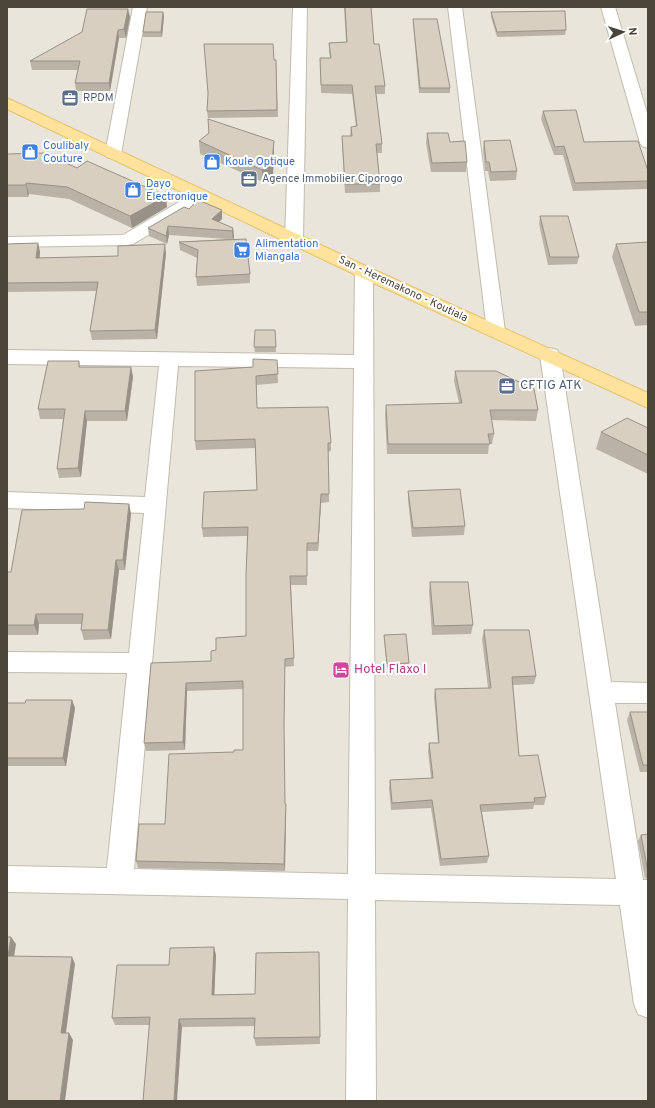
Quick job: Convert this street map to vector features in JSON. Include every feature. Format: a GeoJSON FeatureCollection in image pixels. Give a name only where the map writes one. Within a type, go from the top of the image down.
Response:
{"type":"FeatureCollection","features":[{"type":"Feature","properties":{"kind":"main road","name":"San - Heremakono - Koutiala"},"geometry":{"type":"LineString","coordinates":[[7,103],[364,272],[550,355],[648,401]]}},
{"type":"Feature","properties":{"kind":"street"},"geometry":{"type":"LineString","coordinates":[[113,154],[140,7]]}},
{"type":"Feature","properties":{"kind":"street"},"geometry":{"type":"LineString","coordinates":[[294,239],[300,7]]}},
{"type":"Feature","properties":{"kind":"street"},"geometry":{"type":"LineString","coordinates":[[456,7],[496,331]]}},
{"type":"Feature","properties":{"kind":"street"},"geometry":{"type":"LineString","coordinates":[[608,7],[640,89],[648,143]]}},
{"type":"Feature","properties":{"kind":"street"},"geometry":{"type":"LineString","coordinates":[[7,242],[127,240],[202,196]]}},
{"type":"Feature","properties":{"kind":"street"},"geometry":{"type":"LineString","coordinates":[[360,1101],[364,272]]}},
{"type":"Feature","properties":{"kind":"street"},"geometry":{"type":"LineString","coordinates":[[550,355],[601,692],[640,893],[648,1004]]}},
{"type":"Feature","properties":{"kind":"street"},"geometry":{"type":"LineString","coordinates":[[7,356],[364,362]]}},
{"type":"Feature","properties":{"kind":"street"},"geometry":{"type":"LineString","coordinates":[[119,882],[169,359]]}},
{"type":"Feature","properties":{"kind":"street"},"geometry":{"type":"LineString","coordinates":[[7,500],[155,505]]}},
{"type":"Feature","properties":{"kind":"street"},"geometry":{"type":"LineString","coordinates":[[7,662],[140,663]]}},
{"type":"Feature","properties":{"kind":"street"},"geometry":{"type":"LineString","coordinates":[[601,692],[648,693]]}},
{"type":"Feature","properties":{"kind":"street"},"geometry":{"type":"LineString","coordinates":[[7,879],[640,893]]}},
{"type":"Feature","properties":{"kind":"shaded area"},"geometry":{"type":"Polygon","coordinates":[[[7,7],[648,7],[648,1101],[7,1101],[7,7]]]}},
{"type":"Feature","properties":{"kind":"building"},"geometry":{"type":"Polygon","coordinates":[[[345,7],[371,7],[374,44],[379,44],[385,86],[375,86],[382,144],[376,144],[380,184],[345,184],[342,136],[352,136],[351,127],[357,126],[352,85],[321,85],[320,58],[331,58],[329,43],[347,42],[345,7]]]}},
{"type":"Feature","properties":{"kind":"building"},"geometry":{"type":"Polygon","coordinates":[[[87,9],[128,9],[124,29],[118,30],[109,83],[75,83],[80,61],[30,61],[82,32],[87,9]]]}},
{"type":"Feature","properties":{"kind":"building"},"geometry":{"type":"Polygon","coordinates":[[[565,11],[566,30],[497,32],[491,12],[565,11]]]}},
{"type":"Feature","properties":{"kind":"building"},"geometry":{"type":"Polygon","coordinates":[[[146,12],[163,12],[161,32],[143,32],[146,12]]]}},
{"type":"Feature","properties":{"kind":"building"},"geometry":{"type":"Polygon","coordinates":[[[413,19],[437,19],[450,88],[420,88],[413,19]]]}},
{"type":"Feature","properties":{"kind":"building"},"geometry":{"type":"Polygon","coordinates":[[[204,44],[273,44],[274,60],[276,60],[277,110],[207,111],[208,93],[204,44]]]}},
{"type":"Feature","properties":{"kind":"building"},"geometry":{"type":"Polygon","coordinates":[[[576,110],[584,142],[638,141],[648,171],[648,181],[575,183],[564,146],[555,147],[543,111],[576,110]]]}},
{"type":"Feature","properties":{"kind":"building"},"geometry":{"type":"Polygon","coordinates":[[[208,119],[274,141],[272,162],[262,170],[199,141],[209,133],[208,119]]]}},
{"type":"Feature","properties":{"kind":"building"},"geometry":{"type":"Polygon","coordinates":[[[427,133],[448,133],[450,142],[465,141],[467,162],[432,163],[427,133]]]}},
{"type":"Feature","properties":{"kind":"building"},"geometry":{"type":"Polygon","coordinates":[[[510,140],[517,171],[491,172],[489,162],[486,162],[484,141],[510,140]]]}},
{"type":"Feature","properties":{"kind":"building"},"geometry":{"type":"Polygon","coordinates":[[[44,153],[77,168],[87,161],[166,196],[130,216],[67,187],[26,183],[26,185],[7,185],[7,154],[44,153]]]}},
{"type":"Feature","properties":{"kind":"building"},"geometry":{"type":"Polygon","coordinates":[[[198,200],[222,210],[212,219],[233,228],[232,231],[168,226],[166,236],[148,228],[184,207],[189,209],[198,200]]]}},
{"type":"Feature","properties":{"kind":"building"},"geometry":{"type":"Polygon","coordinates":[[[540,216],[568,216],[579,257],[550,257],[540,216]]]}},
{"type":"Feature","properties":{"kind":"building"},"geometry":{"type":"Polygon","coordinates":[[[246,239],[250,274],[196,277],[198,250],[179,242],[246,239]]]}},
{"type":"Feature","properties":{"kind":"building"},"geometry":{"type":"Polygon","coordinates":[[[648,242],[648,312],[639,312],[616,244],[648,242]]]}},
{"type":"Feature","properties":{"kind":"building"},"geometry":{"type":"Polygon","coordinates":[[[38,243],[36,258],[118,256],[118,246],[165,244],[155,330],[90,331],[98,282],[7,283],[7,244],[38,243]]]}},
{"type":"Feature","properties":{"kind":"building"},"geometry":{"type":"Polygon","coordinates":[[[255,330],[275,330],[276,347],[254,347],[255,330]]]}},
{"type":"Feature","properties":{"kind":"building"},"geometry":{"type":"Polygon","coordinates":[[[253,359],[277,360],[278,374],[256,376],[257,408],[328,407],[331,443],[328,443],[329,494],[321,494],[318,543],[307,543],[307,576],[290,576],[294,658],[285,659],[284,724],[286,804],[284,864],[136,861],[139,824],[165,824],[169,754],[234,752],[234,750],[243,750],[243,681],[186,683],[183,742],[144,743],[151,663],[211,661],[211,651],[216,650],[216,638],[246,636],[248,527],[202,528],[204,492],[257,490],[255,439],[195,441],[195,371],[253,367],[253,359]]]}},
{"type":"Feature","properties":{"kind":"building"},"geometry":{"type":"Polygon","coordinates":[[[48,361],[79,361],[79,367],[131,367],[125,411],[85,411],[78,468],[57,469],[65,409],[38,409],[48,361]]]}},
{"type":"Feature","properties":{"kind":"building"},"geometry":{"type":"Polygon","coordinates":[[[455,371],[496,371],[534,389],[538,410],[490,410],[494,434],[488,434],[490,444],[388,444],[386,405],[462,403],[455,371]]]}},
{"type":"Feature","properties":{"kind":"building"},"geometry":{"type":"Polygon","coordinates":[[[627,418],[648,428],[648,455],[601,432],[627,418]]]}},
{"type":"Feature","properties":{"kind":"building"},"geometry":{"type":"Polygon","coordinates":[[[460,489],[465,526],[413,528],[408,491],[460,489]]]}},
{"type":"Feature","properties":{"kind":"building"},"geometry":{"type":"Polygon","coordinates":[[[85,502],[129,504],[123,560],[116,560],[108,630],[81,630],[83,614],[36,614],[34,625],[7,625],[7,572],[11,572],[22,510],[84,509],[85,502]]]}},
{"type":"Feature","properties":{"kind":"building"},"geometry":{"type":"Polygon","coordinates":[[[430,582],[468,582],[473,625],[434,626],[430,582]]]}},
{"type":"Feature","properties":{"kind":"building"},"geometry":{"type":"Polygon","coordinates":[[[484,630],[529,630],[536,676],[512,677],[519,756],[538,755],[546,797],[534,798],[535,802],[480,805],[489,856],[441,859],[432,800],[392,803],[390,780],[433,778],[429,743],[439,743],[435,689],[491,688],[484,630]]]}},
{"type":"Feature","properties":{"kind":"building"},"geometry":{"type":"Polygon","coordinates":[[[406,634],[409,663],[387,664],[384,635],[406,634]]]}},
{"type":"Feature","properties":{"kind":"building"},"geometry":{"type":"Polygon","coordinates":[[[26,700],[72,700],[63,758],[7,758],[7,703],[25,703],[26,700]]]}},
{"type":"Feature","properties":{"kind":"building"},"geometry":{"type":"Polygon","coordinates":[[[630,712],[648,712],[648,765],[643,765],[630,712]]]}},
{"type":"Feature","properties":{"kind":"building"},"geometry":{"type":"Polygon","coordinates":[[[648,834],[648,872],[641,835],[648,834]]]}},
{"type":"Feature","properties":{"kind":"building"},"geometry":{"type":"Polygon","coordinates":[[[7,937],[11,937],[8,956],[72,957],[61,1033],[69,1033],[60,1101],[7,1101],[7,937]]]}},
{"type":"Feature","properties":{"kind":"building"},"geometry":{"type":"Polygon","coordinates":[[[214,947],[212,995],[255,994],[256,953],[319,952],[320,1037],[254,1038],[255,1018],[179,1019],[174,1101],[143,1101],[150,1017],[112,1018],[117,965],[169,965],[170,948],[214,947]]]}},
{"type":"Feature","properties":{"kind":"place","name":"RPDM"},"geometry":{"type":"Point","coordinates":[70,98]}},
{"type":"Feature","properties":{"kind":"place","name":"Coulibaly Couture"},"geometry":{"type":"Point","coordinates":[30,152]}},
{"type":"Feature","properties":{"kind":"place","name":"Koule Optique"},"geometry":{"type":"Point","coordinates":[212,162]}},
{"type":"Feature","properties":{"kind":"place","name":"Agence Immobilier Ciporogo"},"geometry":{"type":"Point","coordinates":[249,179]}},
{"type":"Feature","properties":{"kind":"place","name":"Dayo Electronique"},"geometry":{"type":"Point","coordinates":[133,190]}},
{"type":"Feature","properties":{"kind":"place","name":"Alimentation Miangala"},"geometry":{"type":"Point","coordinates":[242,250]}},
{"type":"Feature","properties":{"kind":"place","name":"CFTIG ATK"},"geometry":{"type":"Point","coordinates":[507,386]}},
{"type":"Feature","properties":{"kind":"place","name":"Hotel Flaxo I"},"geometry":{"type":"Point","coordinates":[341,670]}}]}
